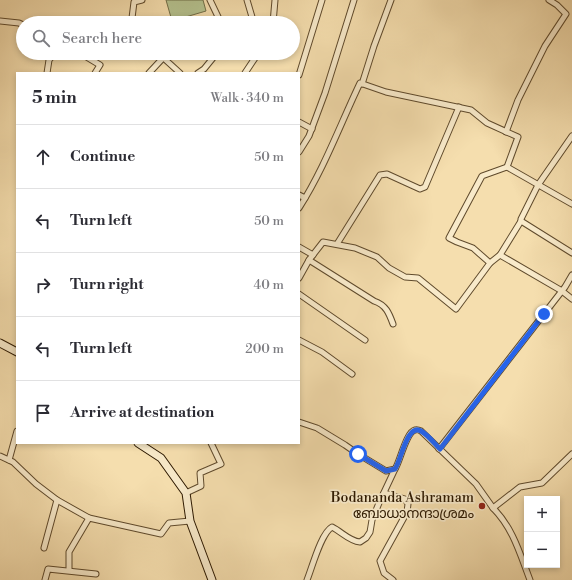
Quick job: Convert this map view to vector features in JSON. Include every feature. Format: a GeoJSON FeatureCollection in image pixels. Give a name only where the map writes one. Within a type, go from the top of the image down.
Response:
{"type":"FeatureCollection","features":[{"type":"Feature","properties":{"kind":"main road"},"geometry":{"type":"LineString","coordinates":[[0,343],[16,351]]}},
{"type":"Feature","properties":{"kind":"main road"},"geometry":{"type":"LineString","coordinates":[[140,444],[162,458],[186,493],[190,521],[212,580]]}},
{"type":"Feature","properties":{"kind":"street"},"geometry":{"type":"LineString","coordinates":[[132,16],[134,1],[142,0]]}},
{"type":"Feature","properties":{"kind":"street"},"geometry":{"type":"LineString","coordinates":[[210,0],[218,16]]}},
{"type":"Feature","properties":{"kind":"street"},"geometry":{"type":"LineString","coordinates":[[247,0],[252,16]]}},
{"type":"Feature","properties":{"kind":"street"},"geometry":{"type":"LineString","coordinates":[[273,16],[274,0]]}},
{"type":"Feature","properties":{"kind":"street"},"geometry":{"type":"LineString","coordinates":[[300,72],[322,0]]}},
{"type":"Feature","properties":{"kind":"street"},"geometry":{"type":"LineString","coordinates":[[300,150],[312,129],[354,0]]}},
{"type":"Feature","properties":{"kind":"street"},"geometry":{"type":"LineString","coordinates":[[300,206],[322,168],[360,83],[362,84],[391,0]]}},
{"type":"Feature","properties":{"kind":"street"},"geometry":{"type":"LineString","coordinates":[[506,132],[518,100],[545,46],[566,14],[557,5],[548,0]]}},
{"type":"Feature","properties":{"kind":"street"},"geometry":{"type":"LineString","coordinates":[[0,21],[16,23]]}},
{"type":"Feature","properties":{"kind":"street"},"geometry":{"type":"LineString","coordinates":[[47,72],[50,60]]}},
{"type":"Feature","properties":{"kind":"street"},"geometry":{"type":"LineString","coordinates":[[92,60],[100,65],[96,72]]}},
{"type":"Feature","properties":{"kind":"street"},"geometry":{"type":"LineString","coordinates":[[150,72],[161,60]]}},
{"type":"Feature","properties":{"kind":"street"},"geometry":{"type":"LineString","coordinates":[[165,60],[179,72]]}},
{"type":"Feature","properties":{"kind":"street"},"geometry":{"type":"LineString","coordinates":[[200,72],[211,60]]}},
{"type":"Feature","properties":{"kind":"street"},"geometry":{"type":"LineString","coordinates":[[246,72],[254,60]]}},
{"type":"Feature","properties":{"kind":"street"},"geometry":{"type":"LineString","coordinates":[[362,84],[386,92],[472,110],[487,122],[518,137],[507,167]]}},
{"type":"Feature","properties":{"kind":"street"},"geometry":{"type":"LineString","coordinates":[[337,244],[380,175],[387,174],[420,189],[425,187],[459,107]]}},
{"type":"Feature","properties":{"kind":"street"},"geometry":{"type":"LineString","coordinates":[[300,123],[312,129]]}},
{"type":"Feature","properties":{"kind":"street"},"geometry":{"type":"LineString","coordinates":[[300,276],[309,260],[323,242],[337,244],[355,248],[377,257],[389,268],[405,277],[418,278],[456,309],[490,263],[500,255],[521,221],[521,218],[538,185],[572,136]]}},
{"type":"Feature","properties":{"kind":"street"},"geometry":{"type":"LineString","coordinates":[[490,263],[473,248],[449,238],[482,176],[507,167],[572,204]]}},
{"type":"Feature","properties":{"kind":"street"},"geometry":{"type":"LineString","coordinates":[[300,196],[305,198]]}},
{"type":"Feature","properties":{"kind":"street"},"geometry":{"type":"LineString","coordinates":[[521,221],[572,252]]}},
{"type":"Feature","properties":{"kind":"street"},"geometry":{"type":"LineString","coordinates":[[300,248],[313,255]]}},
{"type":"Feature","properties":{"kind":"street"},"geometry":{"type":"LineString","coordinates":[[500,255],[562,291],[572,299]]}},
{"type":"Feature","properties":{"kind":"street"},"geometry":{"type":"LineString","coordinates":[[309,260],[374,301],[382,304],[389,313],[393,324]]}},
{"type":"Feature","properties":{"kind":"street"},"geometry":{"type":"LineString","coordinates":[[440,449],[562,291],[572,275]]}},
{"type":"Feature","properties":{"kind":"street"},"geometry":{"type":"LineString","coordinates":[[300,295],[365,340]]}},
{"type":"Feature","properties":{"kind":"street"},"geometry":{"type":"LineString","coordinates":[[300,341],[322,352],[352,374]]}},
{"type":"Feature","properties":{"kind":"street"},"geometry":{"type":"LineString","coordinates":[[300,422],[316,428],[386,471],[395,469]]}},
{"type":"Feature","properties":{"kind":"street"},"geometry":{"type":"LineString","coordinates":[[307,580],[324,538],[330,528],[332,527],[353,541],[360,542],[366,538],[370,532],[376,509],[409,436],[415,429],[421,431],[476,484],[493,508],[503,518],[512,534],[530,580]]}},
{"type":"Feature","properties":{"kind":"street"},"geometry":{"type":"LineString","coordinates":[[9,460],[16,435]]}},
{"type":"Feature","properties":{"kind":"street"},"geometry":{"type":"LineString","coordinates":[[186,493],[201,486],[200,473],[221,464],[211,444]]}},
{"type":"Feature","properties":{"kind":"street"},"geometry":{"type":"LineString","coordinates":[[493,508],[520,487],[542,483],[572,454]]}},
{"type":"Feature","properties":{"kind":"street"},"geometry":{"type":"LineString","coordinates":[[0,456],[13,462],[36,484],[57,500],[89,518],[161,534],[169,523],[190,521]]}},
{"type":"Feature","properties":{"kind":"street"},"geometry":{"type":"LineString","coordinates":[[384,494],[406,499],[408,504],[407,512],[380,561],[384,573],[394,580]]}},
{"type":"Feature","properties":{"kind":"street"},"geometry":{"type":"LineString","coordinates":[[44,548],[57,500]]}},
{"type":"Feature","properties":{"kind":"street"},"geometry":{"type":"LineString","coordinates":[[69,570],[70,552],[89,518]]}},
{"type":"Feature","properties":{"kind":"street"},"geometry":{"type":"LineString","coordinates":[[45,580],[48,569],[96,574]]}},
{"type":"Feature","properties":{"kind":"green space"},"geometry":{"type":"Polygon","coordinates":[[[166,0],[203,0],[206,11],[189,16],[171,16],[166,0]]]}},
{"type":"Feature","properties":{"kind":"place","name":"Bodananda Ashramam ബോധാനന്ദാശ്രമം"},"geometry":{"type":"Point","coordinates":[482,506]}},
{"type":"Feature","properties":{"kind":"route"},"geometry":{"type":"LineString","coordinates":[[358,454],[386,471],[392,471],[397,466],[409,436],[415,429],[427,435],[440,449],[544,314]]}}]}
